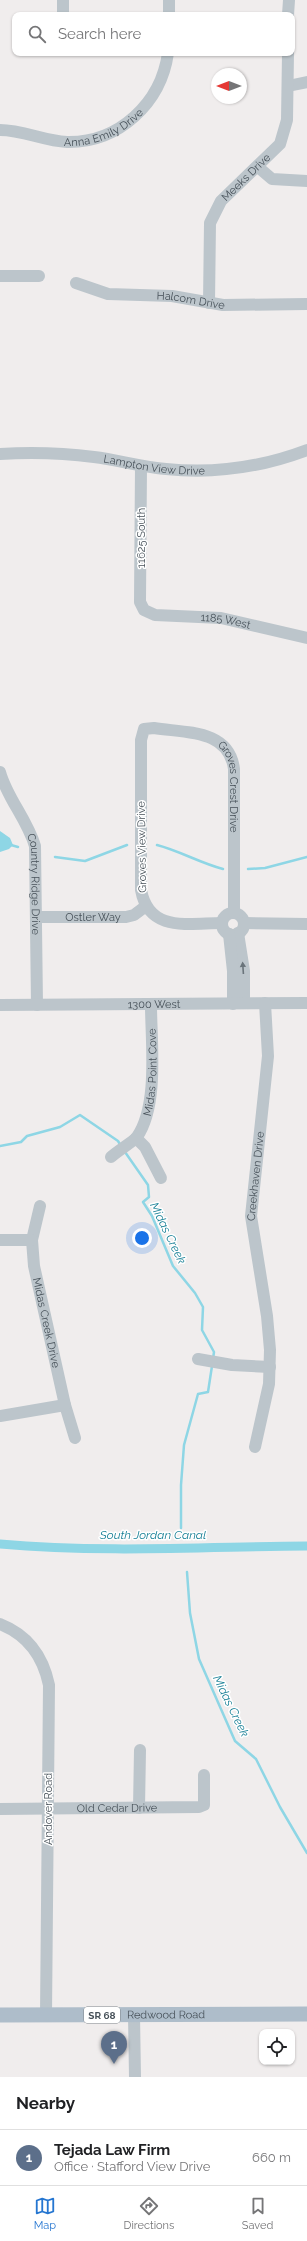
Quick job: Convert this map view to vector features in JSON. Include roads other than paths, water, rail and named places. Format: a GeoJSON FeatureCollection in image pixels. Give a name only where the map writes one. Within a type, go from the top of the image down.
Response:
{"type":"FeatureCollection","features":[{"type":"Feature","properties":{"kind":"main road","name":"Redwood Road"},"geometry":{"type":"LineString","coordinates":[[0,2015],[307,2014]]}},
{"type":"Feature","properties":{"kind":"street"},"geometry":{"type":"LineString","coordinates":[[63,12],[64,0]]}},
{"type":"Feature","properties":{"kind":"street"},"geometry":{"type":"LineString","coordinates":[[169,0],[169,12]]}},
{"type":"Feature","properties":{"kind":"street"},"geometry":{"type":"LineString","coordinates":[[288,12],[289,0]]}},
{"type":"Feature","properties":{"kind":"street","name":"Anna Emily Drive"},"geometry":{"type":"LineString","coordinates":[[0,130],[13,131],[67,142],[87,140],[115,130],[131,120],[152,98],[163,76],[167,56]]}},
{"type":"Feature","properties":{"kind":"street","name":"Meeks Drive"},"geometry":{"type":"LineString","coordinates":[[209,303],[209,235],[213,215],[221,201],[275,150],[284,137],[287,120],[288,56]]}},
{"type":"Feature","properties":{"kind":"street"},"geometry":{"type":"LineString","coordinates":[[288,86],[307,82]]}},
{"type":"Feature","properties":{"kind":"street"},"geometry":{"type":"LineString","coordinates":[[258,167],[266,176],[276,180],[307,181]]}},
{"type":"Feature","properties":{"kind":"street"},"geometry":{"type":"LineString","coordinates":[[0,276],[39,276]]}},
{"type":"Feature","properties":{"kind":"street","name":"Halcom Drive"},"geometry":{"type":"LineString","coordinates":[[76,283],[108,294],[172,296],[209,303],[231,305],[307,304]]}},
{"type":"Feature","properties":{"kind":"street","name":"Lampton View Drive"},"geometry":{"type":"LineString","coordinates":[[0,454],[68,455],[93,457],[141,466],[178,470],[216,470],[265,463],[307,450]]}},
{"type":"Feature","properties":{"kind":"street","name":"11625 South"},"geometry":{"type":"LineString","coordinates":[[141,466],[140,602],[144,610]]}},
{"type":"Feature","properties":{"kind":"street","name":"1185 West"},"geometry":{"type":"LineString","coordinates":[[144,610],[155,615],[221,618],[307,638]]}},
{"type":"Feature","properties":{"kind":"street","name":"Groves Crest Drive"},"geometry":{"type":"LineString","coordinates":[[144,729],[154,728],[212,738],[223,744],[231,755],[234,769],[234,913]]}},
{"type":"Feature","properties":{"kind":"street","name":"Groves View Drive"},"geometry":{"type":"LineString","coordinates":[[144,729],[141,740],[141,890],[146,906],[152,914],[168,922],[222,923]]}},
{"type":"Feature","properties":{"kind":"street","name":"Country Ridge Drive"},"geometry":{"type":"LineString","coordinates":[[0,772],[7,790],[30,831],[35,846],[37,1004]]}},
{"type":"Feature","properties":{"kind":"street","name":"Ostler Way"},"geometry":{"type":"LineString","coordinates":[[37,917],[126,917],[134,915],[146,906]]}},
{"type":"Feature","properties":{"kind":"street"},"geometry":{"type":"LineString","coordinates":[[239,1004],[244,970],[237,930],[240,915],[234,913],[227,914],[222,923],[223,930],[237,930],[307,924]]}},
{"type":"Feature","properties":{"kind":"street","name":"Creekhaven Drive"},"geometry":{"type":"LineString","coordinates":[[255,1447],[270,1384],[270,1350],[267,1316],[251,1216],[268,1056],[265,1003]]}},
{"type":"Feature","properties":{"kind":"street","name":"1300 West"},"geometry":{"type":"LineString","coordinates":[[0,1004],[151,1005],[307,1003]]}},
{"type":"Feature","properties":{"kind":"street","name":"Midas Point Cove"},"geometry":{"type":"LineString","coordinates":[[111,1157],[132,1141],[146,1117],[151,1102],[151,1005]]}},
{"type":"Feature","properties":{"kind":"street"},"geometry":{"type":"LineString","coordinates":[[132,1141],[145,1147],[161,1178]]}},
{"type":"Feature","properties":{"kind":"street","name":"Midas Creek Drive"},"geometry":{"type":"LineString","coordinates":[[40,1206],[32,1240],[34,1266],[65,1405],[76,1438]]}},
{"type":"Feature","properties":{"kind":"street"},"geometry":{"type":"LineString","coordinates":[[0,1240],[32,1240]]}},
{"type":"Feature","properties":{"kind":"street"},"geometry":{"type":"LineString","coordinates":[[198,1359],[232,1365],[270,1367]]}},
{"type":"Feature","properties":{"kind":"street"},"geometry":{"type":"LineString","coordinates":[[0,1416],[65,1405]]}},
{"type":"Feature","properties":{"kind":"street","name":"Andover Road"},"geometry":{"type":"LineString","coordinates":[[0,1624],[15,1630],[30,1643],[40,1657],[49,1685],[46,2015]]}},
{"type":"Feature","properties":{"kind":"street"},"geometry":{"type":"LineString","coordinates":[[139,1808],[140,1750]]}},
{"type":"Feature","properties":{"kind":"street","name":"Old Cedar Drive"},"geometry":{"type":"LineString","coordinates":[[0,1809],[190,1809],[204,1805],[204,1775]]}},
{"type":"Feature","properties":{"kind":"street"},"geometry":{"type":"LineString","coordinates":[[134,2015],[135,2077]]}},
{"type":"Feature","properties":{"kind":"water"},"geometry":{"type":"Polygon","coordinates":[[[0,831],[10,838],[13,845],[9,849],[0,852],[0,831]]]}},
{"type":"Feature","properties":{"kind":"waterway"},"geometry":{"type":"LineString","coordinates":[[11,845],[18,847]]}},
{"type":"Feature","properties":{"kind":"waterway"},"geometry":{"type":"LineString","coordinates":[[55,857],[85,861],[127,845]]}},
{"type":"Feature","properties":{"kind":"waterway"},"geometry":{"type":"LineString","coordinates":[[157,845],[223,869]]}},
{"type":"Feature","properties":{"kind":"waterway"},"geometry":{"type":"LineString","coordinates":[[248,869],[265,868],[307,857]]}},
{"type":"Feature","properties":{"kind":"waterway","name":"Midas Creek"},"geometry":{"type":"LineString","coordinates":[[0,1146],[21,1142],[27,1136],[60,1127],[80,1115],[118,1141],[121,1146]]}},
{"type":"Feature","properties":{"kind":"waterway","name":"Midas Creek"},"geometry":{"type":"LineString","coordinates":[[125,1152],[148,1185],[149,1197],[143,1202],[152,1216],[173,1266],[195,1293],[203,1307],[202,1330],[214,1352],[213,1359]]}},
{"type":"Feature","properties":{"kind":"waterway","name":"Midas Creek"},"geometry":{"type":"LineString","coordinates":[[181,1528],[181,1485],[184,1445],[198,1394],[208,1392],[212,1366]]}},
{"type":"Feature","properties":{"kind":"waterway","name":"South Jordan Canal"},"geometry":{"type":"LineString","coordinates":[[0,1544],[38,1547],[115,1549],[307,1546]]}},
{"type":"Feature","properties":{"kind":"waterway","name":"Midas Creek"},"geometry":{"type":"LineString","coordinates":[[187,1572],[190,1613],[199,1659],[235,1741],[256,1759],[280,1807],[307,1853]]}},
{"type":"Feature","properties":{"kind":"place","name":"Tejada Law Firm"},"geometry":{"type":"Point","coordinates":[114,2064]}}]}
